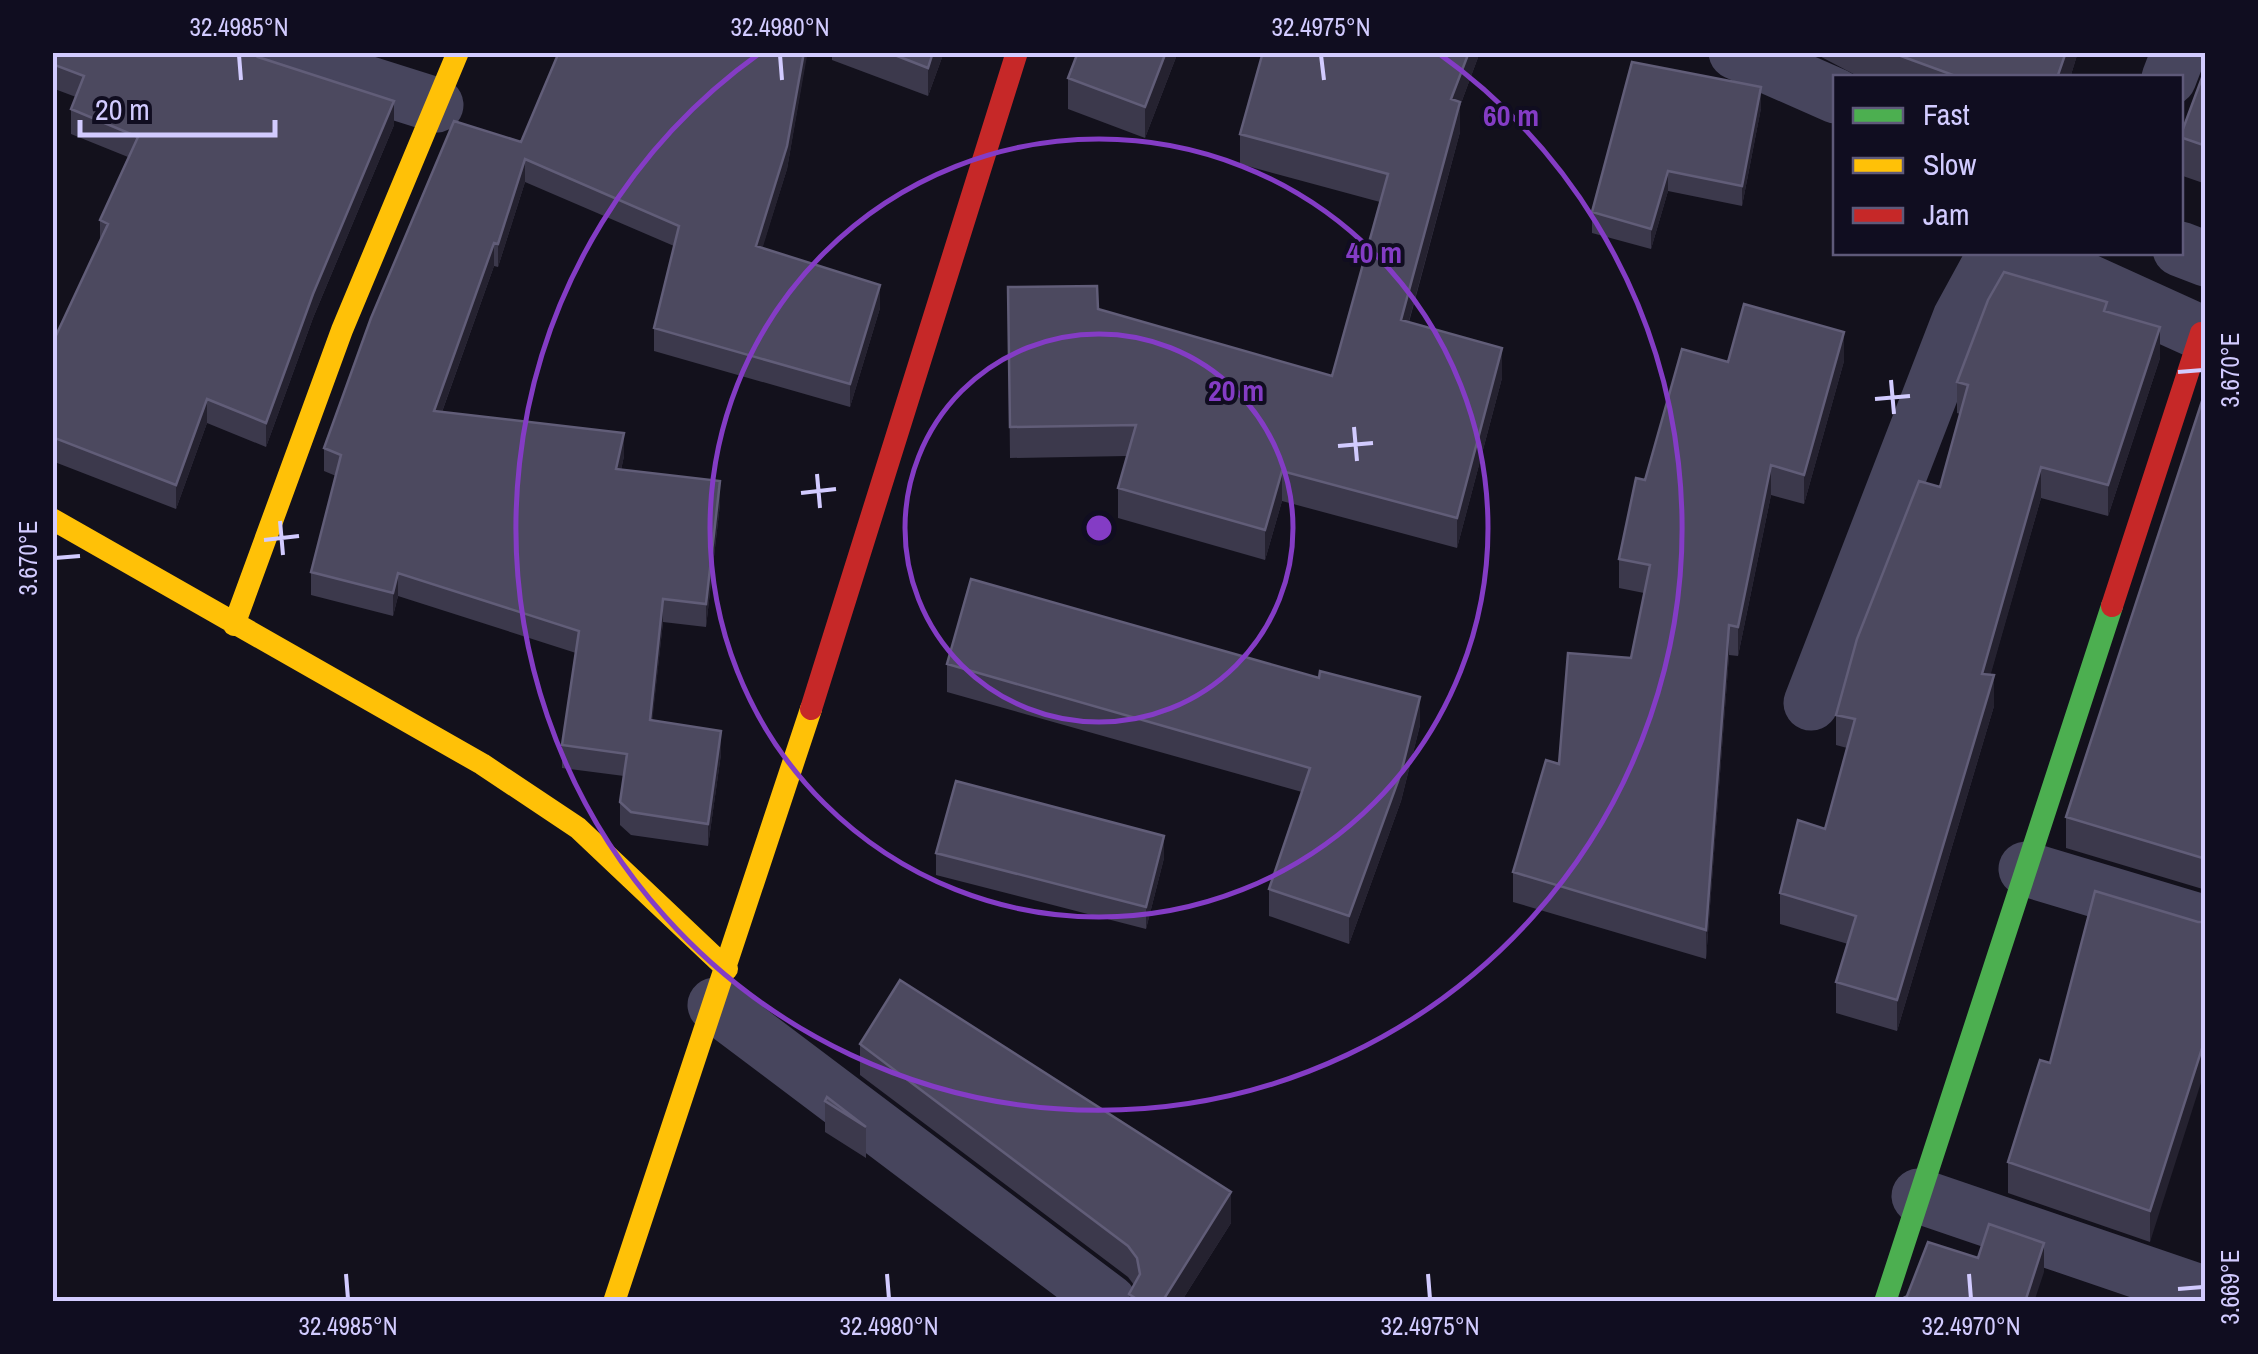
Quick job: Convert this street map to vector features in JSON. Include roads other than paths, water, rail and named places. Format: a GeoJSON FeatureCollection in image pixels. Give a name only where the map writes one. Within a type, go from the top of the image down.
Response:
{"type":"FeatureCollection","features":[{"type":"Feature","properties":{"kind":"street"},"geometry":{"type":"LineString","coordinates":[[268,52],[436,105]]}},
{"type":"Feature","properties":{"kind":"street"},"geometry":{"type":"LineString","coordinates":[[234,625],[342,330],[458,52]]}},
{"type":"Feature","properties":{"kind":"street"},"geometry":{"type":"LineString","coordinates":[[614,1302],[721,987],[1017,52]]}},
{"type":"Feature","properties":{"kind":"street"},"geometry":{"type":"LineString","coordinates":[[1736,52],[1833,95]]}},
{"type":"Feature","properties":{"kind":"street"},"geometry":{"type":"LineString","coordinates":[[1811,703],[1960,318],[1994,255]]}},
{"type":"Feature","properties":{"kind":"street"},"geometry":{"type":"LineString","coordinates":[[1885,1302],[2203,334],[2030,255]]}},
{"type":"Feature","properties":{"kind":"street"},"geometry":{"type":"LineString","coordinates":[[52,519],[482,764],[578,828],[721,987],[1110,1302]]}},
{"type":"Feature","properties":{"kind":"street"},"geometry":{"type":"LineString","coordinates":[[2026,869],[2206,923]]}},
{"type":"Feature","properties":{"kind":"street"},"geometry":{"type":"LineString","coordinates":[[1919,1196],[2206,1294]]}}]}
